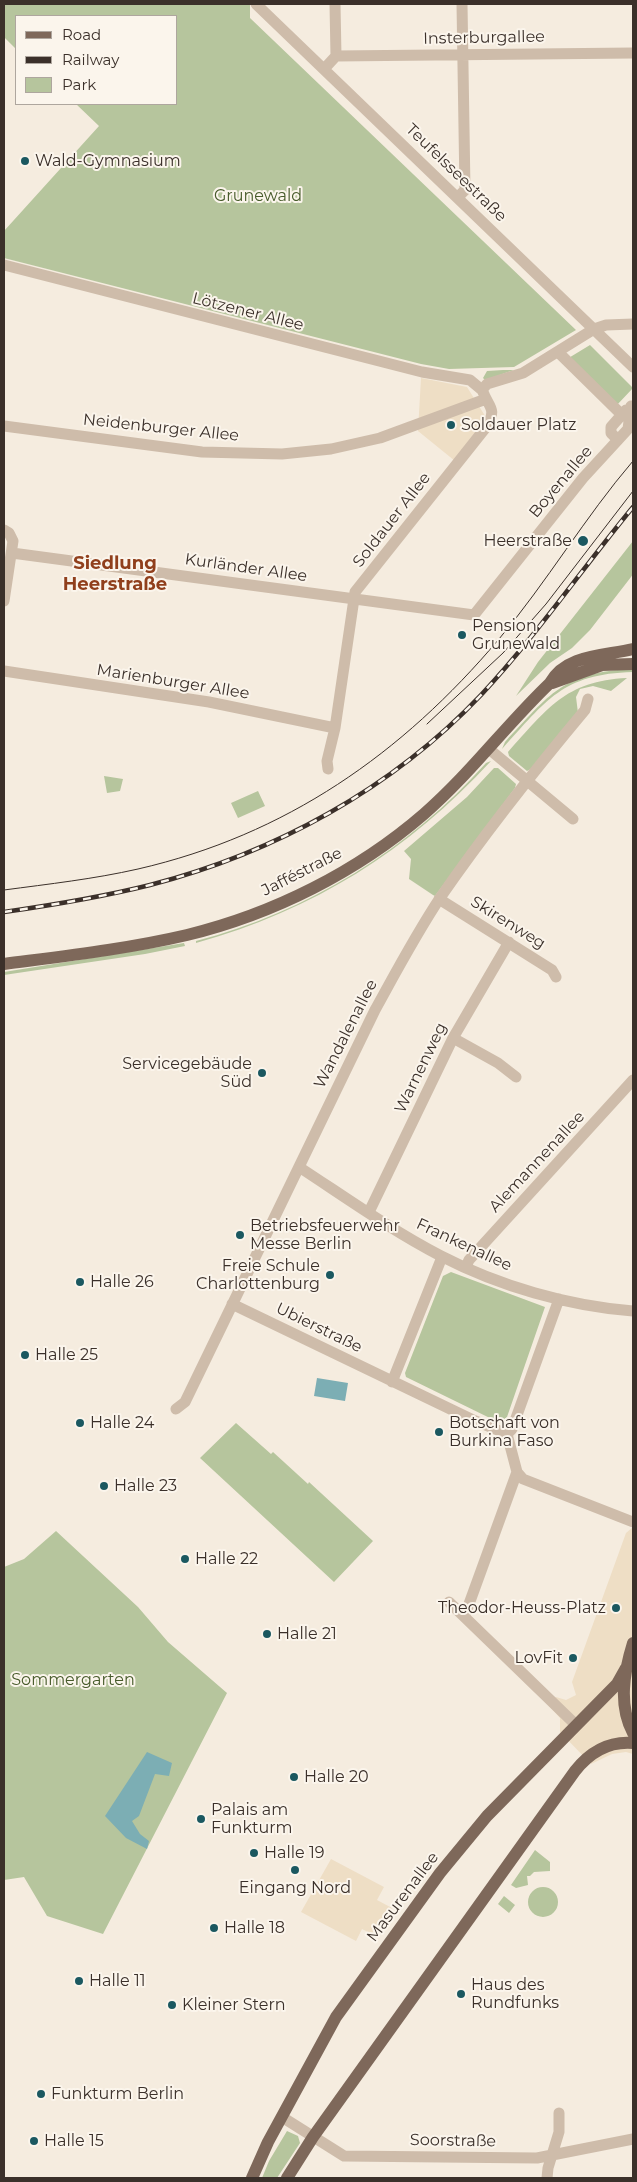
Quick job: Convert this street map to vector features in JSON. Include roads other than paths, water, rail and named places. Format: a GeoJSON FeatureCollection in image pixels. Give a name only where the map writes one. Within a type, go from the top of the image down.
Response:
{"type":"FeatureCollection","features":[{"type":"Feature","properties":{"kind":"main road","name":"Jafféstraße"},"geometry":{"type":"LineString","coordinates":[[4,964],[164,940],[236,921],[338,874],[401,832],[440,799],[550,683],[555,674],[585,658],[598,654],[631,650]]}},
{"type":"Feature","properties":{"kind":"main road","name":"Jafféstraße"},"geometry":{"type":"LineString","coordinates":[[550,683],[602,665],[633,664]]}},
{"type":"Feature","properties":{"kind":"main road"},"geometry":{"type":"LineString","coordinates":[[633,1642],[626,1668],[624,1697],[626,1712],[633,1733]]}},
{"type":"Feature","properties":{"kind":"main road","name":"Masurenallee"},"geometry":{"type":"LineString","coordinates":[[252,2178],[268,2142],[336,2017],[440,1873],[486,1816],[617,1684],[626,1668]]}},
{"type":"Feature","properties":{"kind":"main road"},"geometry":{"type":"LineString","coordinates":[[287,2178],[313,2137],[582,1762],[600,1749],[617,1743],[633,1743]]}},
{"type":"Feature","properties":{"kind":"street","name":"Teufelsseestraße"},"geometry":{"type":"LineString","coordinates":[[256,4],[458,196],[633,367]]}},
{"type":"Feature","properties":{"kind":"street"},"geometry":{"type":"LineString","coordinates":[[324,69],[336,56],[335,4]]}},
{"type":"Feature","properties":{"kind":"street"},"geometry":{"type":"LineString","coordinates":[[458,196],[465,190],[462,4]]}},
{"type":"Feature","properties":{"kind":"street","name":"Insterburgallee"},"geometry":{"type":"LineString","coordinates":[[336,56],[633,53]]}},
{"type":"Feature","properties":{"kind":"street","name":"Lötzener Allee"},"geometry":{"type":"LineString","coordinates":[[4,265],[422,372],[470,380],[484,394]]}},
{"type":"Feature","properties":{"kind":"street"},"geometry":{"type":"LineString","coordinates":[[484,394],[487,384],[523,373],[594,329],[606,325],[633,324]]}},
{"type":"Feature","properties":{"kind":"street"},"geometry":{"type":"LineString","coordinates":[[558,352],[622,415]]}},
{"type":"Feature","properties":{"kind":"street","name":"Neidenburger Allee"},"geometry":{"type":"LineString","coordinates":[[4,426],[202,452],[282,454],[332,449],[380,438],[484,394]]}},
{"type":"Feature","properties":{"kind":"street","name":"Soldauer Allee"},"geometry":{"type":"LineString","coordinates":[[328,769],[327,760],[335,728],[355,592],[487,426],[492,418],[492,410],[484,394]]}},
{"type":"Feature","properties":{"kind":"street","name":"Boyenallee"},"geometry":{"type":"LineString","coordinates":[[618,440],[611,430],[632,404]]}},
{"type":"Feature","properties":{"kind":"street","name":"Boyenallee"},"geometry":{"type":"LineString","coordinates":[[474,615],[630,424],[632,404]]}},
{"type":"Feature","properties":{"kind":"street"},"geometry":{"type":"LineString","coordinates":[[4,530],[9,533],[13,541],[12,553],[6,572],[4,601]]}},
{"type":"Feature","properties":{"kind":"street","name":"Kurländer Allee"},"geometry":{"type":"LineString","coordinates":[[12,553],[474,615]]}},
{"type":"Feature","properties":{"kind":"street","name":"Marienburger Allee"},"geometry":{"type":"LineString","coordinates":[[4,671],[209,702],[335,728]]}},
{"type":"Feature","properties":{"kind":"street","name":"Wandalenallee"},"geometry":{"type":"LineString","coordinates":[[176,1409],[185,1402],[375,1010],[407,952],[440,899],[526,780],[585,710],[588,699]]}},
{"type":"Feature","properties":{"kind":"street"},"geometry":{"type":"LineString","coordinates":[[489,749],[573,819]]}},
{"type":"Feature","properties":{"kind":"street","name":"Skirenweg"},"geometry":{"type":"LineString","coordinates":[[440,899],[552,970],[556,977]]}},
{"type":"Feature","properties":{"kind":"street","name":"Warnenweg"},"geometry":{"type":"LineString","coordinates":[[369,1212],[453,1038],[509,942]]}},
{"type":"Feature","properties":{"kind":"street"},"geometry":{"type":"LineString","coordinates":[[453,1038],[498,1063],[516,1077]]}},
{"type":"Feature","properties":{"kind":"street","name":"Alemannenallee"},"geometry":{"type":"LineString","coordinates":[[466,1267],[469,1260],[633,1080]]}},
{"type":"Feature","properties":{"kind":"street","name":"Frankenallee"},"geometry":{"type":"LineString","coordinates":[[299,1167],[401,1233],[442,1257],[509,1284],[559,1299],[612,1310],[633,1311]]}},
{"type":"Feature","properties":{"kind":"street"},"geometry":{"type":"LineString","coordinates":[[392,1382],[442,1257]]}},
{"type":"Feature","properties":{"kind":"street"},"geometry":{"type":"LineString","coordinates":[[559,1299],[512,1429],[507,1434],[517,1472],[523,1479],[633,1522]]}},
{"type":"Feature","properties":{"kind":"street","name":"Ubierstraße"},"geometry":{"type":"LineString","coordinates":[[232,1304],[470,1419],[507,1434]]}},
{"type":"Feature","properties":{"kind":"street"},"geometry":{"type":"LineString","coordinates":[[465,1615],[517,1472]]}},
{"type":"Feature","properties":{"kind":"street"},"geometry":{"type":"LineString","coordinates":[[449,1602],[465,1615],[576,1725]]}},
{"type":"Feature","properties":{"kind":"street"},"geometry":{"type":"LineString","coordinates":[[547,2178],[551,2156],[559,2132],[559,2113]]}},
{"type":"Feature","properties":{"kind":"street","name":"Soorstraße"},"geometry":{"type":"LineString","coordinates":[[282,2117],[340,2154],[521,2158],[551,2156],[633,2139]]}},
{"type":"Feature","properties":{"kind":"water"},"geometry":{"type":"Polygon","coordinates":[[[317,1378],[348,1383],[345,1401],[314,1396],[317,1378]]]}},
{"type":"Feature","properties":{"kind":"water"},"geometry":{"type":"Polygon","coordinates":[[[147,1752],[172,1763],[169,1776],[155,1774],[139,1816],[132,1821],[140,1834],[149,1841],[147,1849],[126,1838],[105,1816],[147,1752]]]}},
{"type":"Feature","properties":{"kind":"tram line"},"geometry":{"type":"LineString","coordinates":[[4,890],[121,873],[192,854],[243,835],[292,812],[338,784],[381,753],[422,719],[462,681],[517,617],[615,482],[633,461]]}},
{"type":"Feature","properties":{"kind":"tram line"},"geometry":{"type":"LineString","coordinates":[[427,724],[503,653],[546,604],[633,491]]}},
{"type":"Feature","properties":{"kind":"railway"},"geometry":{"type":"LineString","coordinates":[[4,912],[114,893],[196,872],[286,836],[370,788],[409,760],[446,729],[481,695],[540,626],[633,507]]}},
{"type":"Feature","properties":{"kind":"place","name":"Wald-Gymnasium"},"geometry":{"type":"Point","coordinates":[25,161]}},
{"type":"Feature","properties":{"kind":"place","name":"Soldauer Platz"},"geometry":{"type":"Point","coordinates":[451,425]}},
{"type":"Feature","properties":{"kind":"place","name":"Heerstraße"},"geometry":{"type":"Point","coordinates":[583,541]}},
{"type":"Feature","properties":{"kind":"place","name":"Pension Grunewald"},"geometry":{"type":"Point","coordinates":[462,635]}},
{"type":"Feature","properties":{"kind":"place","name":"Servicegebäude Süd"},"geometry":{"type":"Point","coordinates":[262,1073]}},
{"type":"Feature","properties":{"kind":"place","name":"Betriebsfeuerwehr Messe Berlin"},"geometry":{"type":"Point","coordinates":[240,1235]}},
{"type":"Feature","properties":{"kind":"place","name":"Freie Schule Charlottenburg"},"geometry":{"type":"Point","coordinates":[330,1275]}},
{"type":"Feature","properties":{"kind":"place","name":"Halle 26"},"geometry":{"type":"Point","coordinates":[80,1282]}},
{"type":"Feature","properties":{"kind":"place","name":"Halle 25"},"geometry":{"type":"Point","coordinates":[25,1355]}},
{"type":"Feature","properties":{"kind":"place","name":"Halle 24"},"geometry":{"type":"Point","coordinates":[80,1423]}},
{"type":"Feature","properties":{"kind":"place","name":"Botschaft von Burkina Faso"},"geometry":{"type":"Point","coordinates":[439,1432]}},
{"type":"Feature","properties":{"kind":"place","name":"Halle 23"},"geometry":{"type":"Point","coordinates":[104,1486]}},
{"type":"Feature","properties":{"kind":"place","name":"Halle 22"},"geometry":{"type":"Point","coordinates":[185,1559]}},
{"type":"Feature","properties":{"kind":"place","name":"Theodor-Heuss-Platz"},"geometry":{"type":"Point","coordinates":[616,1608]}},
{"type":"Feature","properties":{"kind":"place","name":"Halle 21"},"geometry":{"type":"Point","coordinates":[267,1634]}},
{"type":"Feature","properties":{"kind":"place","name":"LovFit"},"geometry":{"type":"Point","coordinates":[573,1658]}},
{"type":"Feature","properties":{"kind":"place","name":"Halle 20"},"geometry":{"type":"Point","coordinates":[294,1777]}},
{"type":"Feature","properties":{"kind":"place","name":"Palais am Funkturm"},"geometry":{"type":"Point","coordinates":[201,1819]}},
{"type":"Feature","properties":{"kind":"place","name":"Halle 19"},"geometry":{"type":"Point","coordinates":[254,1853]}},
{"type":"Feature","properties":{"kind":"place","name":"Eingang Nord"},"geometry":{"type":"Point","coordinates":[295,1870]}},
{"type":"Feature","properties":{"kind":"place","name":"Halle 18"},"geometry":{"type":"Point","coordinates":[214,1928]}},
{"type":"Feature","properties":{"kind":"place","name":"Halle 11"},"geometry":{"type":"Point","coordinates":[79,1981]}},
{"type":"Feature","properties":{"kind":"place","name":"Haus des Rundfunks"},"geometry":{"type":"Point","coordinates":[461,1994]}},
{"type":"Feature","properties":{"kind":"place","name":"Kleiner Stern"},"geometry":{"type":"Point","coordinates":[172,2005]}},
{"type":"Feature","properties":{"kind":"place","name":"Funkturm Berlin"},"geometry":{"type":"Point","coordinates":[41,2094]}},
{"type":"Feature","properties":{"kind":"place","name":"Halle 15"},"geometry":{"type":"Point","coordinates":[34,2141]}},
{"type":"Feature","properties":{"kind":"district","name":"Siedlung Heerstraße"},"geometry":{"type":"Point","coordinates":[115,574]}},
{"type":"Feature","properties":{"kind":"park label","name":"Grunewald"},"geometry":{"type":"Point","coordinates":[258,196]}},
{"type":"Feature","properties":{"kind":"park label","name":"Sommergarten"},"geometry":{"type":"Point","coordinates":[73,1680]}}]}
